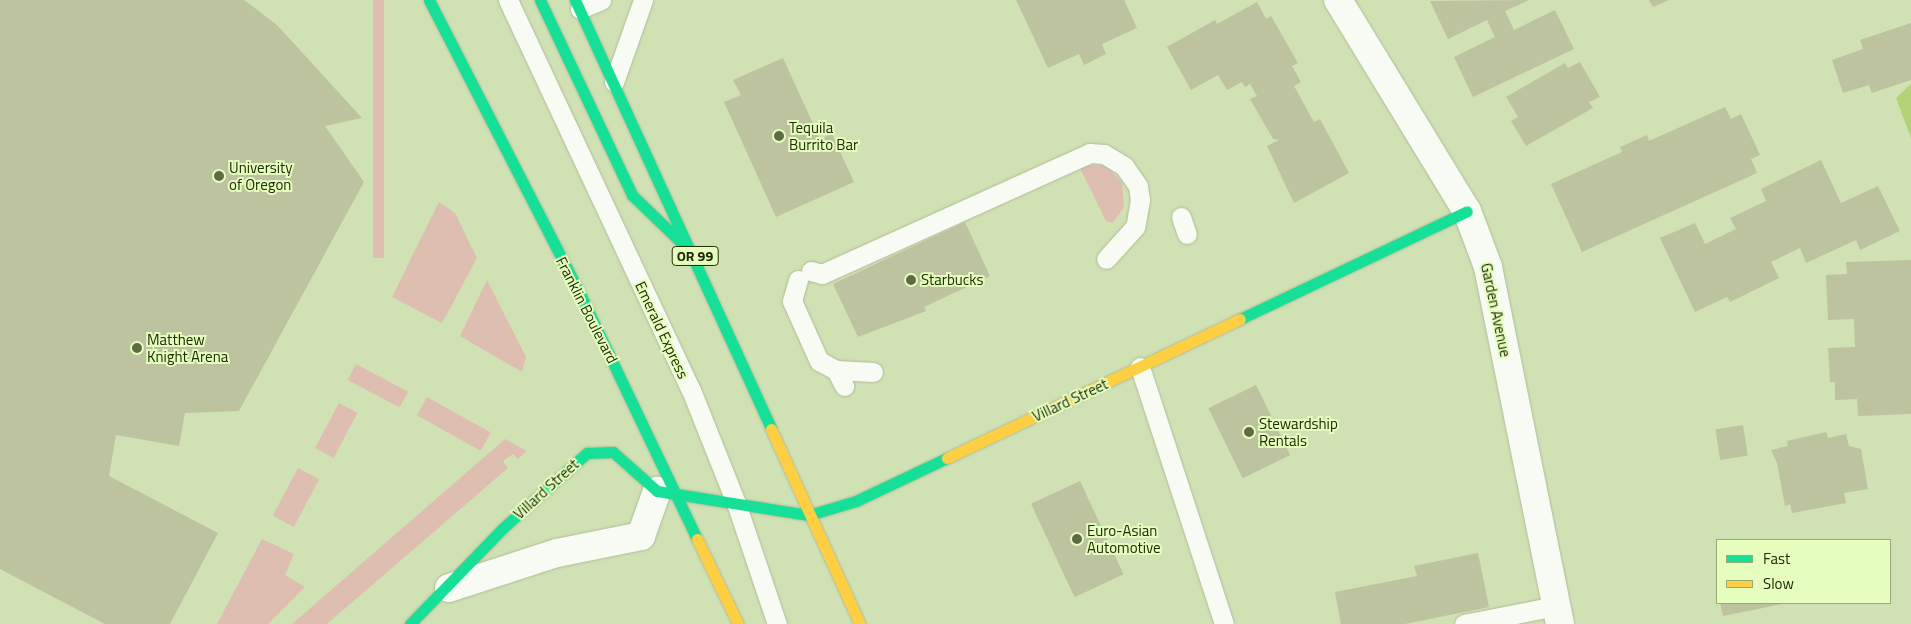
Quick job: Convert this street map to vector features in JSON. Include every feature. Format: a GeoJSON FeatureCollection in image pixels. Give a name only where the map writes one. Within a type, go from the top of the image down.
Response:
{"type":"FeatureCollection","features":[{"type":"Feature","properties":{"kind":"main road","name":"Franklin Boulevard"},"geometry":{"type":"LineString","coordinates":[[429,0],[668,493],[738,624]]}},
{"type":"Feature","properties":{"kind":"main road"},"geometry":{"type":"LineString","coordinates":[[540,0],[632,195],[695,255]]}},
{"type":"Feature","properties":{"kind":"main road","name":"OR 99"},"geometry":{"type":"LineString","coordinates":[[578,5],[695,255],[809,515],[860,624]]}},
{"type":"Feature","properties":{"kind":"main road","name":"Villard Street"},"geometry":{"type":"LineString","coordinates":[[410,624],[449,588],[503,528],[587,453],[613,452],[668,493],[809,515],[856,502],[1467,211]]}},
{"type":"Feature","properties":{"kind":"street","name":"Garden Avenue"},"geometry":{"type":"LineString","coordinates":[[1338,0],[1467,211],[1488,267],[1558,615]]}},
{"type":"Feature","properties":{"kind":"street","name":"Villard Street"},"geometry":{"type":"LineString","coordinates":[[449,588],[556,553],[641,536],[668,493]]}},
{"type":"Feature","properties":{"kind":"lane","name":"Emerald Express"},"geometry":{"type":"LineString","coordinates":[[498,0],[528,44]]}},
{"type":"Feature","properties":{"kind":"lane","name":"Emerald Express"},"geometry":{"type":"LineString","coordinates":[[508,0],[691,390],[736,503],[777,624]]}},
{"type":"Feature","properties":{"kind":"lane"},"geometry":{"type":"LineString","coordinates":[[578,5],[602,0]]}},
{"type":"Feature","properties":{"kind":"lane"},"geometry":{"type":"LineString","coordinates":[[614,82],[643,0]]}},
{"type":"Feature","properties":{"kind":"lane"},"geometry":{"type":"LineString","coordinates":[[873,372],[840,378],[819,361],[792,301],[804,275],[822,274],[1090,153],[1104,154],[1124,166],[1138,186],[1140,200],[1135,227],[1106,259]]}},
{"type":"Feature","properties":{"kind":"lane"},"geometry":{"type":"LineString","coordinates":[[1140,367],[1224,624]]}},
{"type":"Feature","properties":{"kind":"lane"},"geometry":{"type":"LineString","coordinates":[[1464,624],[1558,615]]}},
{"type":"Feature","properties":{"kind":"shaded area"},"geometry":{"type":"Polygon","coordinates":[[[373,0],[384,0],[384,258],[373,258],[373,0]]]}},
{"type":"Feature","properties":{"kind":"shaded area"},"geometry":{"type":"Polygon","coordinates":[[[1911,84],[1911,138],[1896,98],[1911,84]]]}},
{"type":"Feature","properties":{"kind":"shaded area"},"geometry":{"type":"Polygon","coordinates":[[[1090,165],[1106,166],[1122,182],[1124,207],[1113,223],[1106,221],[1080,168],[1090,165]]]}},
{"type":"Feature","properties":{"kind":"shaded area"},"geometry":{"type":"Polygon","coordinates":[[[439,202],[455,213],[477,258],[442,323],[392,297],[439,202]]]}},
{"type":"Feature","properties":{"kind":"shaded area"},"geometry":{"type":"Polygon","coordinates":[[[487,280],[526,357],[522,372],[460,336],[487,280]]]}},
{"type":"Feature","properties":{"kind":"shaded area"},"geometry":{"type":"Polygon","coordinates":[[[356,364],[408,392],[400,408],[348,380],[356,364]]]}},
{"type":"Feature","properties":{"kind":"shaded area"},"geometry":{"type":"Polygon","coordinates":[[[427,397],[491,432],[481,451],[417,415],[427,397]]]}},
{"type":"Feature","properties":{"kind":"shaded area"},"geometry":{"type":"Polygon","coordinates":[[[339,403],[358,413],[334,458],[315,448],[339,403]]]}},
{"type":"Feature","properties":{"kind":"shaded area"},"geometry":{"type":"Polygon","coordinates":[[[505,439],[527,451],[518,459],[513,454],[503,461],[508,468],[327,624],[292,624],[505,439]]]}},
{"type":"Feature","properties":{"kind":"shaded area"},"geometry":{"type":"Polygon","coordinates":[[[298,468],[319,479],[294,527],[273,516],[298,468]]]}},
{"type":"Feature","properties":{"kind":"shaded area"},"geometry":{"type":"Polygon","coordinates":[[[262,539],[294,554],[285,575],[305,587],[268,624],[217,624],[262,539]]]}},
{"type":"Feature","properties":{"kind":"building","name":"Matthew Knight Arena"},"geometry":{"type":"Polygon","coordinates":[[[0,0],[244,0],[277,25],[362,118],[325,126],[364,182],[239,411],[185,413],[179,446],[116,435],[109,476],[218,533],[170,624],[105,624],[0,569],[0,0]]]}},
{"type":"Feature","properties":{"kind":"building"},"geometry":{"type":"Polygon","coordinates":[[[1016,0],[1124,0],[1137,28],[1102,44],[1106,54],[1084,65],[1079,54],[1048,68],[1016,0]]]}},
{"type":"Feature","properties":{"kind":"building"},"geometry":{"type":"Polygon","coordinates":[[[1529,0],[1505,11],[1514,30],[1555,10],[1574,49],[1473,97],[1454,57],[1495,37],[1487,20],[1448,39],[1430,1],[1529,0]]]}},
{"type":"Feature","properties":{"kind":"building"},"geometry":{"type":"Polygon","coordinates":[[[1649,0],[1669,0],[1653,7],[1649,0]]]}},
{"type":"Feature","properties":{"kind":"building"},"geometry":{"type":"Polygon","coordinates":[[[1257,2],[1266,19],[1271,16],[1298,63],[1292,66],[1301,82],[1294,86],[1314,122],[1320,119],[1349,173],[1294,203],[1267,146],[1279,140],[1273,139],[1250,99],[1257,96],[1250,84],[1245,87],[1242,82],[1227,90],[1218,75],[1191,90],[1167,47],[1215,20],[1217,24],[1257,2]]]}},
{"type":"Feature","properties":{"kind":"building"},"geometry":{"type":"Polygon","coordinates":[[[1911,23],[1911,80],[1872,93],[1869,85],[1843,93],[1832,60],[1863,49],[1860,40],[1911,23]]]}},
{"type":"Feature","properties":{"kind":"building","name":"Tequila Burrito Bar"},"geometry":{"type":"Polygon","coordinates":[[[783,58],[820,139],[832,134],[854,182],[776,217],[724,102],[741,95],[733,80],[783,58]]]}},
{"type":"Feature","properties":{"kind":"building"},"geometry":{"type":"Polygon","coordinates":[[[1580,62],[1600,97],[1589,102],[1593,108],[1526,146],[1511,121],[1518,117],[1506,97],[1565,63],[1568,68],[1580,62]]]}},
{"type":"Feature","properties":{"kind":"building"},"geometry":{"type":"Polygon","coordinates":[[[1725,107],[1731,119],[1741,114],[1760,155],[1751,159],[1757,173],[1582,252],[1551,184],[1622,152],[1620,147],[1647,135],[1649,141],[1725,107]]]}},
{"type":"Feature","properties":{"kind":"building"},"geometry":{"type":"Polygon","coordinates":[[[1821,160],[1841,203],[1878,186],[1900,231],[1860,250],[1856,240],[1806,263],[1800,248],[1771,262],[1779,278],[1730,302],[1727,297],[1695,312],[1660,238],[1695,223],[1705,244],[1736,229],[1730,218],[1766,201],[1761,189],[1821,160]]]}},
{"type":"Feature","properties":{"kind":"building","name":"Starbucks"},"geometry":{"type":"Polygon","coordinates":[[[965,222],[990,276],[924,307],[926,311],[858,337],[833,284],[965,222]]]}},
{"type":"Feature","properties":{"kind":"building"},"geometry":{"type":"Polygon","coordinates":[[[1911,260],[1911,414],[1858,416],[1857,399],[1835,400],[1835,382],[1830,382],[1828,348],[1855,347],[1854,319],[1828,320],[1826,275],[1847,274],[1846,262],[1911,260]]]}},
{"type":"Feature","properties":{"kind":"building","name":"Stewardship Rentals"},"geometry":{"type":"Polygon","coordinates":[[[1256,385],[1290,455],[1243,478],[1208,408],[1256,385]]]}},
{"type":"Feature","properties":{"kind":"building"},"geometry":{"type":"Polygon","coordinates":[[[1743,425],[1748,456],[1720,460],[1715,429],[1743,425]]]}},
{"type":"Feature","properties":{"kind":"building"},"geometry":{"type":"Polygon","coordinates":[[[1826,432],[1828,438],[1846,434],[1849,446],[1861,449],[1868,489],[1844,493],[1846,503],[1792,513],[1790,504],[1785,506],[1777,463],[1771,450],[1788,446],[1787,441],[1826,432]]]}},
{"type":"Feature","properties":{"kind":"building","name":"Euro-Asian Automotive"},"geometry":{"type":"Polygon","coordinates":[[[1080,481],[1124,574],[1075,597],[1031,504],[1080,481]]]}},
{"type":"Feature","properties":{"kind":"building"},"geometry":{"type":"Polygon","coordinates":[[[1478,553],[1489,607],[1405,624],[1341,624],[1335,592],[1417,576],[1414,566],[1478,553]]]}},
{"type":"Feature","properties":{"kind":"building"},"geometry":{"type":"Polygon","coordinates":[[[1720,604],[1782,604],[1723,616],[1720,604]]]}},
{"type":"Feature","properties":{"kind":"traffic: fast"},"geometry":{"type":"LineString","coordinates":[[429,0],[582,298],[697,539]]}},
{"type":"Feature","properties":{"kind":"traffic: fast"},"geometry":{"type":"LineString","coordinates":[[540,0],[632,195],[683,244]]}},
{"type":"Feature","properties":{"kind":"traffic: fast"},"geometry":{"type":"LineString","coordinates":[[575,0],[771,429]]}},
{"type":"Feature","properties":{"kind":"traffic: fast"},"geometry":{"type":"LineString","coordinates":[[1240,319],[1467,211]]}},
{"type":"Feature","properties":{"kind":"traffic: fast"},"geometry":{"type":"LineString","coordinates":[[410,624],[503,528],[587,453],[613,452],[657,491],[809,515],[856,501],[947,458]]}},
{"type":"Feature","properties":{"kind":"traffic: slow"},"geometry":{"type":"LineString","coordinates":[[947,458],[1240,319]]}},
{"type":"Feature","properties":{"kind":"traffic: slow"},"geometry":{"type":"LineString","coordinates":[[771,429],[860,624]]}},
{"type":"Feature","properties":{"kind":"traffic: slow"},"geometry":{"type":"LineString","coordinates":[[697,539],[738,624]]}},
{"type":"Feature","properties":{"kind":"place","name":"Tequila Burrito Bar"},"geometry":{"type":"Point","coordinates":[779,136]}},
{"type":"Feature","properties":{"kind":"place","name":"University of Oregon"},"geometry":{"type":"Point","coordinates":[219,176]}},
{"type":"Feature","properties":{"kind":"place","name":"Starbucks"},"geometry":{"type":"Point","coordinates":[911,280]}},
{"type":"Feature","properties":{"kind":"place","name":"Matthew Knight Arena"},"geometry":{"type":"Point","coordinates":[137,348]}},
{"type":"Feature","properties":{"kind":"place","name":"Stewardship Rentals"},"geometry":{"type":"Point","coordinates":[1249,432]}},
{"type":"Feature","properties":{"kind":"place","name":"Euro-Asian Automotive"},"geometry":{"type":"Point","coordinates":[1077,539]}}]}
